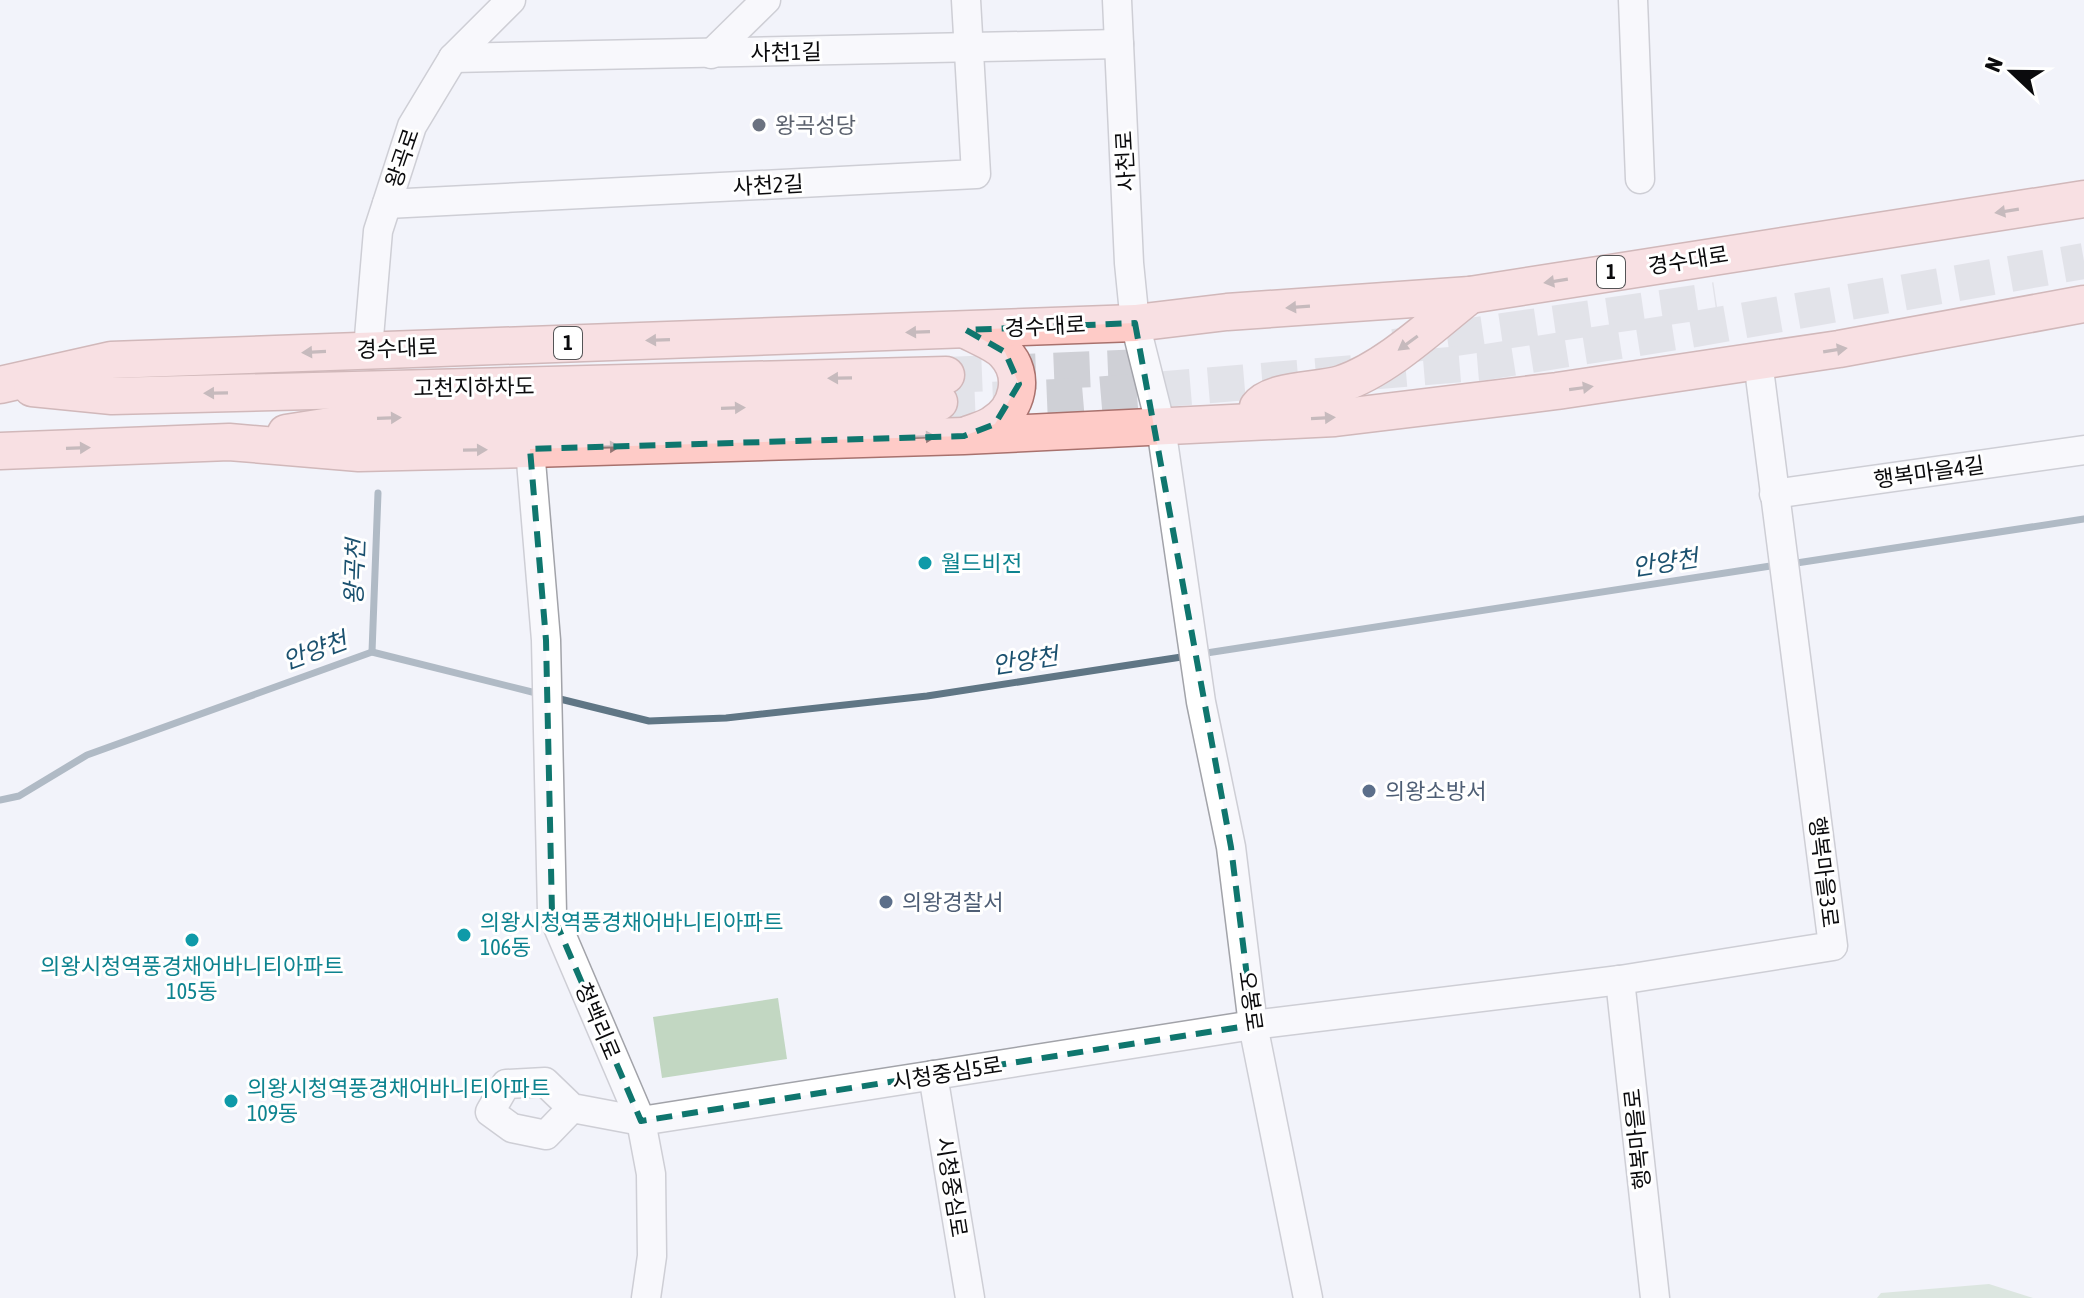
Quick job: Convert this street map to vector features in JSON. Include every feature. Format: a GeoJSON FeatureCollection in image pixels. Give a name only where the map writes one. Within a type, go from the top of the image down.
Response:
{"type":"FeatureCollection","features":[{"type":"Feature","properties":{"kind":"main road","name":"경수대로"},"geometry":{"type":"LineString","coordinates":[[1,385],[111,360],[1135,323],[1227,312],[1470,295],[2084,199]]}},
{"type":"Feature","properties":{"kind":"main road"},"geometry":{"type":"LineString","coordinates":[[1282,420],[1265,419],[1259,414],[1258,407],[1271,397],[1351,381],[1394,353],[1470,295]]}},
{"type":"Feature","properties":{"kind":"main road","name":"1"},"geometry":{"type":"LineString","coordinates":[[0,451],[229,442],[359,453],[530,449],[964,436],[1335,418],[1541,393],[1839,349],[2084,304]]}},
{"type":"Feature","properties":{"kind":"main road"},"geometry":{"type":"LineString","coordinates":[[964,436],[995,424],[1013,403],[1019,384],[1016,370],[1005,352],[966,330]]}},
{"type":"Feature","properties":{"kind":"main road","name":"고천지하차도"},"geometry":{"type":"LineString","coordinates":[[1,385],[112,396],[942,388],[375,419],[229,442]]}},
{"type":"Feature","properties":{"kind":"street","name":"왕곡로"},"geometry":{"type":"LineString","coordinates":[[368,349],[378,231],[412,126],[453,58],[511,0]]}},
{"type":"Feature","properties":{"kind":"street"},"geometry":{"type":"LineString","coordinates":[[711,54],[766,0]]}},
{"type":"Feature","properties":{"kind":"street","name":"사천2길"},"geometry":{"type":"LineString","coordinates":[[387,204],[976,174],[966,0]]}},
{"type":"Feature","properties":{"kind":"street","name":"사천로"},"geometry":{"type":"LineString","coordinates":[[1117,0],[1129,263],[1135,323]]}},
{"type":"Feature","properties":{"kind":"street"},"geometry":{"type":"LineString","coordinates":[[1633,0],[1640,179]]}},
{"type":"Feature","properties":{"kind":"street","name":"사천1길"},"geometry":{"type":"LineString","coordinates":[[453,58],[1119,44]]}},
{"type":"Feature","properties":{"kind":"street"},"geometry":{"type":"LineString","coordinates":[[1135,323],[1161,427]]}},
{"type":"Feature","properties":{"kind":"street","name":"행복마을3로"},"geometry":{"type":"LineString","coordinates":[[1253,1025],[1620,980],[1833,946],[1758,361]]}},
{"type":"Feature","properties":{"kind":"street","name":"오봉로"},"geometry":{"type":"LineString","coordinates":[[1161,427],[1201,702],[1231,847],[1253,1025],[1308,1298]]}},
{"type":"Feature","properties":{"kind":"street","name":"청백리로"},"geometry":{"type":"LineString","coordinates":[[530,449],[546,640],[552,913],[641,1121],[651,1174],[652,1256],[646,1298]]}},
{"type":"Feature","properties":{"kind":"street","name":"행복마을4길"},"geometry":{"type":"LineString","coordinates":[[1774,494],[2084,450]]}},
{"type":"Feature","properties":{"kind":"street","name":"행복마을로"},"geometry":{"type":"LineString","coordinates":[[1620,980],[1655,1298]]}},
{"type":"Feature","properties":{"kind":"street","name":"시청중심5로"},"geometry":{"type":"LineString","coordinates":[[572,1108],[641,1121],[1253,1025]]}},
{"type":"Feature","properties":{"kind":"street","name":"시청중심로"},"geometry":{"type":"LineString","coordinates":[[933,1075],[970,1298]]}},
{"type":"Feature","properties":{"kind":"highlighted area"},"geometry":{"type":"Polygon","coordinates":[[[1135,323],[1231,847],[1253,1025],[641,1121],[552,913],[546,640],[530,449],[964,436],[995,424],[1019,384],[1005,352],[966,330],[1135,323]]]}},
{"type":"Feature","properties":{"kind":"green space"},"geometry":{"type":"Polygon","coordinates":[[[778,998],[787,1059],[662,1078],[653,1017],[778,998]]]}},
{"type":"Feature","properties":{"kind":"green space"},"geometry":{"type":"Polygon","coordinates":[[[1989,1284],[2033,1298],[1877,1298],[1881,1293],[1989,1284]]]}},
{"type":"Feature","properties":{"kind":"waterway","name":"왕곡천"},"geometry":{"type":"LineString","coordinates":[[372,652],[378,493]]}},
{"type":"Feature","properties":{"kind":"waterway","name":"안양천"},"geometry":{"type":"LineString","coordinates":[[1790,564],[2084,519]]}},
{"type":"Feature","properties":{"kind":"waterway","name":"안양천"},"geometry":{"type":"LineString","coordinates":[[1200,654],[1777,565]]}},
{"type":"Feature","properties":{"kind":"waterway","name":"안양천"},"geometry":{"type":"LineString","coordinates":[[0,800],[19,796],[87,755],[372,652],[540,694]]}},
{"type":"Feature","properties":{"kind":"waterway","name":"안양천"},"geometry":{"type":"LineString","coordinates":[[552,697],[649,721],[726,718],[927,696],[1188,656]]}},
{"type":"Feature","properties":{"kind":"tunnel"},"geometry":{"type":"LineString","coordinates":[[939,402],[1082,396],[1486,362],[2084,261]]}},
{"type":"Feature","properties":{"kind":"tunnel"},"geometry":{"type":"LineString","coordinates":[[1394,347],[1716,300]]}},
{"type":"Feature","properties":{"kind":"tunnel"},"geometry":{"type":"LineString","coordinates":[[946,375],[1144,367]]}},
{"type":"Feature","properties":{"kind":"place","name":"왕곡성당"},"geometry":{"type":"Point","coordinates":[759,125]}},
{"type":"Feature","properties":{"kind":"place","name":"월드비전"},"geometry":{"type":"Point","coordinates":[925,563]}},
{"type":"Feature","properties":{"kind":"place","name":"의왕소방서"},"geometry":{"type":"Point","coordinates":[1369,791]}},
{"type":"Feature","properties":{"kind":"place","name":"의왕경찰서"},"geometry":{"type":"Point","coordinates":[886,902]}},
{"type":"Feature","properties":{"kind":"place","name":"의왕시청역풍경채어바니티아파트 106동"},"geometry":{"type":"Point","coordinates":[464,935]}},
{"type":"Feature","properties":{"kind":"place","name":"의왕시청역풍경채어바니티아파트 105동"},"geometry":{"type":"Point","coordinates":[192,940]}},
{"type":"Feature","properties":{"kind":"place","name":"의왕시청역풍경채어바니티아파트 109동"},"geometry":{"type":"Point","coordinates":[231,1101]}}]}
